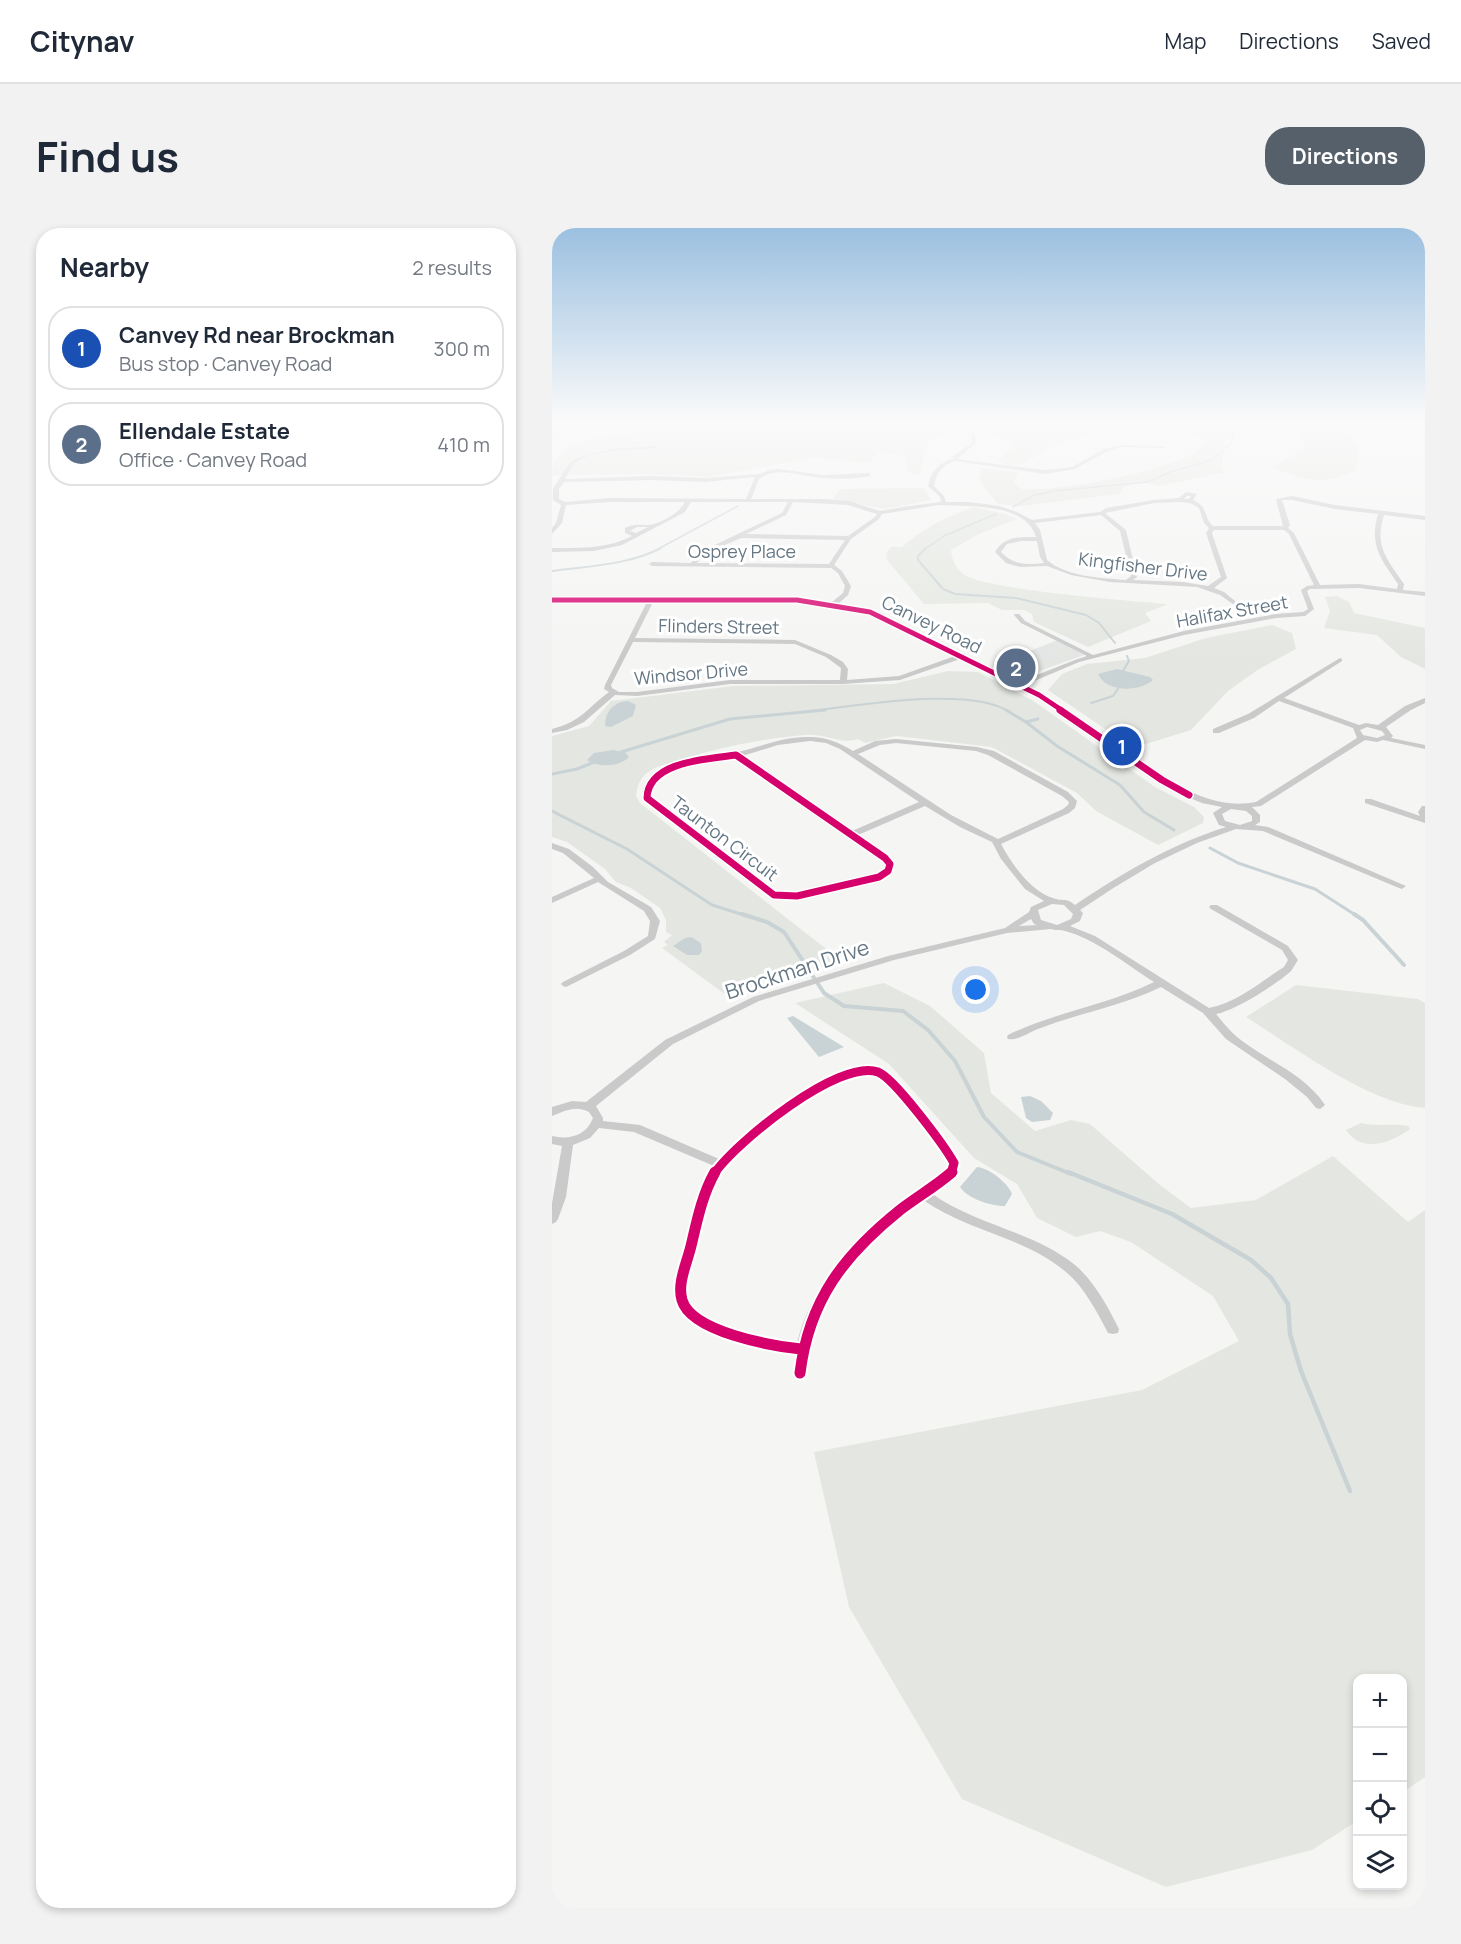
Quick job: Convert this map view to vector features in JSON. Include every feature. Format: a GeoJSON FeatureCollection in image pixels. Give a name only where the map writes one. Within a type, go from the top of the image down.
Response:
{"type":"FeatureCollection","features":[{"type":"Feature","properties":{"kind":"street"},"geometry":{"type":"LineString","coordinates":[[556,498],[564,504],[610,500],[840,501],[880,513],[944,504],[1000,509],[1031,522],[1180,500],[1193,502],[1201,507],[1206,523],[1212,528],[1285,528],[1291,533],[1317,586],[1359,586],[1425,594]]}},
{"type":"Feature","properties":{"kind":"street"},"geometry":{"type":"LineString","coordinates":[[942,498],[944,504]]}},
{"type":"Feature","properties":{"kind":"street"},"geometry":{"type":"LineString","coordinates":[[1282,498],[1277,502],[1287,525],[1285,528]]}},
{"type":"Feature","properties":{"kind":"street"},"geometry":{"type":"LineString","coordinates":[[1285,498],[1381,514],[1425,518]]}},
{"type":"Feature","properties":{"kind":"street"},"geometry":{"type":"LineString","coordinates":[[552,550],[594,549],[620,544],[683,511],[688,502]]}},
{"type":"Feature","properties":{"kind":"street"},"geometry":{"type":"LineString","coordinates":[[742,536],[749,529],[784,514],[791,502]]}},
{"type":"Feature","properties":{"kind":"street"},"geometry":{"type":"LineString","coordinates":[[552,532],[559,523],[564,504]]}},
{"type":"Feature","properties":{"kind":"street"},"geometry":{"type":"LineString","coordinates":[[834,604],[845,595],[848,586],[840,572],[831,566],[849,538],[878,518],[880,513]]}},
{"type":"Feature","properties":{"kind":"street"},"geometry":{"type":"LineString","coordinates":[[1102,513],[1123,530],[1134,577],[1127,582]]}},
{"type":"Feature","properties":{"kind":"street"},"geometry":{"type":"LineString","coordinates":[[1381,514],[1376,529],[1377,544],[1401,584],[1400,591]]}},
{"type":"Feature","properties":{"kind":"street","name":"Kingfisher Drive"},"geometry":{"type":"LineString","coordinates":[[1031,522],[1038,531],[1039,551],[1047,564]]}},
{"type":"Feature","properties":{"kind":"street"},"geometry":{"type":"LineString","coordinates":[[636,535],[627,532],[627,529],[636,525],[654,526]]}},
{"type":"Feature","properties":{"kind":"street"},"geometry":{"type":"LineString","coordinates":[[1209,588],[1224,578],[1209,533],[1212,528]]}},
{"type":"Feature","properties":{"kind":"street"},"geometry":{"type":"LineString","coordinates":[[694,563],[697,557],[728,540],[742,536],[849,538]]}},
{"type":"Feature","properties":{"kind":"street","name":"Kingfisher Drive"},"geometry":{"type":"LineString","coordinates":[[1038,538],[1009,541],[1000,546],[998,552],[1013,564],[1030,566],[1047,564],[1078,575],[1127,582],[1209,588],[1233,602]]}},
{"type":"Feature","properties":{"kind":"street","name":"Osprey Place"},"geometry":{"type":"LineString","coordinates":[[652,564],[831,566]]}},
{"type":"Feature","properties":{"kind":"street","name":"Halifax Street"},"geometry":{"type":"LineString","coordinates":[[1019,685],[1094,657],[1191,632],[1276,616],[1305,615],[1311,609],[1304,590],[1317,586]]}},
{"type":"Feature","properties":{"kind":"street","name":"Canvey Road"},"geometry":{"type":"LineString","coordinates":[[552,600],[797,600],[834,604],[882,616],[1051,702],[1162,780],[1189,795],[1217,818],[1234,827]]}},
{"type":"Feature","properties":{"kind":"street","name":"Windsor Drive"},"geometry":{"type":"LineString","coordinates":[[651,600],[608,685],[608,689],[613,693],[651,693],[730,682],[843,682]]}},
{"type":"Feature","properties":{"kind":"street"},"geometry":{"type":"LineString","coordinates":[[1017,615],[1023,622],[1094,657]]}},
{"type":"Feature","properties":{"kind":"street","name":"Flinders Street"},"geometry":{"type":"LineString","coordinates":[[630,640],[795,642],[810,647],[843,666],[845,671],[843,682]]}},
{"type":"Feature","properties":{"kind":"street"},"geometry":{"type":"LineString","coordinates":[[843,682],[900,678],[962,656]]}},
{"type":"Feature","properties":{"kind":"street"},"geometry":{"type":"LineString","coordinates":[[1216,731],[1251,716],[1340,660]]}},
{"type":"Feature","properties":{"kind":"street"},"geometry":{"type":"LineString","coordinates":[[552,731],[581,722],[591,714],[598,702],[613,693]]}},
{"type":"Feature","properties":{"kind":"street"},"geometry":{"type":"LineString","coordinates":[[1279,699],[1358,727],[1366,725],[1381,727],[1389,734],[1386,738]]}},
{"type":"Feature","properties":{"kind":"street"},"geometry":{"type":"LineString","coordinates":[[1381,727],[1425,699]]}},
{"type":"Feature","properties":{"kind":"street"},"geometry":{"type":"LineString","coordinates":[[1358,727],[1356,731],[1363,738],[1377,740],[1386,738],[1425,747]]}},
{"type":"Feature","properties":{"kind":"street"},"geometry":{"type":"LineString","coordinates":[[1240,807],[1258,804],[1363,738]]}},
{"type":"Feature","properties":{"kind":"street","name":"Taunton Circuit"},"geometry":{"type":"LineString","coordinates":[[736,755],[889,861],[890,866],[886,873],[797,896],[777,896],[769,893],[646,798],[645,791],[650,781],[663,771],[736,755],[761,746],[809,740],[826,741],[855,753],[864,762],[926,802],[998,842]]}},
{"type":"Feature","properties":{"kind":"street"},"geometry":{"type":"LineString","coordinates":[[855,753],[878,743],[896,741],[977,749],[991,753],[1073,801],[1072,806],[1066,811],[998,842],[1004,857],[1028,887],[1051,901],[1066,902],[1097,894],[1206,835],[1234,827],[1265,829],[1402,886]]}},
{"type":"Feature","properties":{"kind":"street","name":"Canvey Road"},"geometry":{"type":"LineString","coordinates":[[1189,795],[1240,807]]}},
{"type":"Feature","properties":{"kind":"street"},"geometry":{"type":"LineString","coordinates":[[1368,801],[1425,821]]}},
{"type":"Feature","properties":{"kind":"street"},"geometry":{"type":"LineString","coordinates":[[851,835],[926,802]]}},
{"type":"Feature","properties":{"kind":"street"},"geometry":{"type":"LineString","coordinates":[[1246,827],[1253,825],[1258,804]]}},
{"type":"Feature","properties":{"kind":"street"},"geometry":{"type":"LineString","coordinates":[[1206,835],[1220,810],[1230,806]]}},
{"type":"Feature","properties":{"kind":"street"},"geometry":{"type":"LineString","coordinates":[[1240,807],[1256,816],[1265,829]]}},
{"type":"Feature","properties":{"kind":"street"},"geometry":{"type":"LineString","coordinates":[[1425,808],[1422,812],[1425,821]]}},
{"type":"Feature","properties":{"kind":"street"},"geometry":{"type":"LineString","coordinates":[[552,846],[566,851],[590,869],[598,879],[648,909],[655,921],[655,931],[652,937],[627,953],[566,984]]}},
{"type":"Feature","properties":{"kind":"street"},"geometry":{"type":"LineString","coordinates":[[552,900],[598,879]]}},
{"type":"Feature","properties":{"kind":"street"},"geometry":{"type":"LineString","coordinates":[[1028,887],[1037,922],[1049,927]]}},
{"type":"Feature","properties":{"kind":"street"},"geometry":{"type":"LineString","coordinates":[[1097,894],[1064,927],[1092,938],[1161,983],[1212,1011],[1229,1036],[1299,1082],[1320,1105]]}},
{"type":"Feature","properties":{"kind":"street","name":"Brockman Drive"},"geometry":{"type":"LineString","coordinates":[[1007,930],[1051,901]]}},
{"type":"Feature","properties":{"kind":"street"},"geometry":{"type":"LineString","coordinates":[[1066,902],[1077,913],[1092,938]]}},
{"type":"Feature","properties":{"kind":"street"},"geometry":{"type":"LineString","coordinates":[[1212,1011],[1221,1011],[1287,969],[1293,960],[1285,948],[1214,907]]}},
{"type":"Feature","properties":{"kind":"street","name":"Brockman Drive"},"geometry":{"type":"LineString","coordinates":[[588,1106],[669,1042],[725,1012],[790,987],[840,972],[1007,930],[1064,927]]}},
{"type":"Feature","properties":{"kind":"street"},"geometry":{"type":"LineString","coordinates":[[1011,1037],[1041,1022],[1138,994],[1161,983]]}},
{"type":"Feature","properties":{"kind":"street"},"geometry":{"type":"LineString","coordinates":[[800,1373],[801,1349],[832,1282],[860,1245],[901,1209],[952,1173],[954,1163],[945,1147],[886,1076],[873,1071],[848,1074],[802,1097],[721,1164],[702,1202],[681,1284],[682,1304],[699,1321],[776,1347],[801,1349]]}},
{"type":"Feature","properties":{"kind":"street"},"geometry":{"type":"LineString","coordinates":[[552,1112],[571,1104],[588,1106],[597,1113],[597,1124],[586,1136],[567,1142],[552,1140]]}},
{"type":"Feature","properties":{"kind":"street"},"geometry":{"type":"LineString","coordinates":[[597,1124],[636,1128],[721,1164]]}},
{"type":"Feature","properties":{"kind":"street"},"geometry":{"type":"LineString","coordinates":[[552,1219],[560,1197],[567,1142]]}},
{"type":"Feature","properties":{"kind":"street"},"geometry":{"type":"LineString","coordinates":[[923,1194],[950,1212],[1049,1253],[1071,1269],[1088,1288],[1113,1329]]}},
{"type":"Feature","properties":{"kind":"shaded area"},"geometry":{"type":"Polygon","coordinates":[[[930,498],[931,500],[885,509],[833,499],[930,498]]]}},
{"type":"Feature","properties":{"kind":"shaded area"},"geometry":{"type":"Polygon","coordinates":[[[994,498],[1083,498],[1021,506],[998,504],[994,498]]]}},
{"type":"Feature","properties":{"kind":"shaded area"},"geometry":{"type":"Polygon","coordinates":[[[974,507],[1017,519],[979,534],[951,550],[955,564],[963,574],[976,580],[1028,590],[1168,604],[1145,613],[1151,621],[1088,647],[1034,622],[1032,614],[1025,610],[1002,610],[988,603],[924,604],[887,560],[886,554],[891,547],[902,547],[936,524],[974,507]]]}},
{"type":"Feature","properties":{"kind":"shaded area"},"geometry":{"type":"Polygon","coordinates":[[[1337,596],[1349,602],[1354,613],[1425,628],[1425,669],[1401,657],[1377,635],[1324,628],[1330,611],[1325,597],[1337,596]]]}},
{"type":"Feature","properties":{"kind":"shaded area"},"geometry":{"type":"Polygon","coordinates":[[[1272,625],[1292,633],[1296,649],[1259,669],[1228,691],[1191,730],[1133,748],[1048,690],[1062,674],[1087,664],[1145,658],[1206,638],[1272,625]]]}},
{"type":"Feature","properties":{"kind":"shaded area"},"geometry":{"type":"Polygon","coordinates":[[[1058,640],[1084,655],[1023,677],[1012,676],[993,665],[1058,640]]]}},
{"type":"Feature","properties":{"kind":"shaded area"},"geometry":{"type":"Polygon","coordinates":[[[1060,647],[1070,649],[1075,655],[1023,675],[1014,675],[1004,667],[1017,672],[1024,669],[1021,667],[1029,668],[1060,656],[1056,653],[1060,647]]]}},
{"type":"Feature","properties":{"kind":"shaded area"},"geometry":{"type":"Polygon","coordinates":[[[1117,669],[1150,677],[1153,680],[1140,687],[1124,689],[1108,685],[1098,674],[1117,669]]]}},
{"type":"Feature","properties":{"kind":"shaded area"},"geometry":{"type":"Polygon","coordinates":[[[948,671],[978,672],[1032,700],[1155,787],[1194,807],[1204,817],[1203,823],[1158,845],[1096,811],[1077,793],[992,747],[896,736],[865,743],[858,739],[846,741],[812,735],[767,739],[730,746],[657,767],[648,772],[640,782],[636,796],[640,803],[839,959],[832,964],[745,987],[726,995],[662,948],[668,945],[664,942],[672,935],[666,932],[666,920],[660,908],[631,888],[616,882],[605,869],[567,842],[552,837],[552,736],[589,726],[611,701],[733,686],[893,684],[948,671]]]}},
{"type":"Feature","properties":{"kind":"shaded area"},"geometry":{"type":"Polygon","coordinates":[[[628,701],[636,705],[633,716],[611,727],[605,726],[606,716],[611,709],[618,703],[628,701]]]}},
{"type":"Feature","properties":{"kind":"shaded area"},"geometry":{"type":"Polygon","coordinates":[[[613,750],[625,752],[629,757],[620,763],[609,765],[592,763],[587,760],[594,753],[613,750]]]}},
{"type":"Feature","properties":{"kind":"shaded area"},"geometry":{"type":"Polygon","coordinates":[[[691,937],[701,943],[702,951],[699,955],[687,955],[673,946],[685,938],[691,937]]]}},
{"type":"Feature","properties":{"kind":"shaded area"},"geometry":{"type":"Polygon","coordinates":[[[884,983],[930,1006],[984,1053],[991,1093],[1035,1131],[1071,1120],[1090,1124],[1160,1185],[1191,1208],[1256,1200],[1333,1156],[1408,1222],[1425,1210],[1425,1777],[1407,1789],[1407,1674],[1353,1674],[1353,1824],[1312,1850],[1166,1887],[962,1799],[849,1607],[814,1452],[1142,1390],[1239,1341],[1213,1296],[1131,1242],[1100,1231],[1076,1237],[1037,1218],[1017,1184],[974,1158],[889,1064],[795,1003],[884,983]]]}},
{"type":"Feature","properties":{"kind":"shaded area"},"geometry":{"type":"Polygon","coordinates":[[[1296,985],[1418,999],[1425,1003],[1425,1108],[1403,1104],[1356,1085],[1246,1017],[1296,985]]]}},
{"type":"Feature","properties":{"kind":"shaded area"},"geometry":{"type":"Polygon","coordinates":[[[793,1016],[844,1047],[819,1057],[787,1018],[793,1016]]]}},
{"type":"Feature","properties":{"kind":"shaded area"},"geometry":{"type":"Polygon","coordinates":[[[1030,1096],[1041,1101],[1053,1113],[1050,1120],[1032,1122],[1026,1118],[1021,1097],[1030,1096]]]}},
{"type":"Feature","properties":{"kind":"shaded area"},"geometry":{"type":"Polygon","coordinates":[[[1361,1123],[1402,1125],[1410,1129],[1386,1142],[1368,1144],[1360,1142],[1346,1130],[1361,1123]]]}},
{"type":"Feature","properties":{"kind":"shaded area"},"geometry":{"type":"Polygon","coordinates":[[[977,1167],[992,1173],[1010,1190],[1012,1194],[1005,1206],[980,1201],[968,1195],[960,1187],[977,1167]]]}},
{"type":"Feature","properties":{"kind":"waterway"},"geometry":{"type":"LineString","coordinates":[[1013,507],[1028,498]]}},
{"type":"Feature","properties":{"kind":"waterway"},"geometry":{"type":"LineString","coordinates":[[658,549],[738,506]]}},
{"type":"Feature","properties":{"kind":"waterway"},"geometry":{"type":"LineString","coordinates":[[925,549],[944,536],[996,514]]}},
{"type":"Feature","properties":{"kind":"waterway"},"geometry":{"type":"LineString","coordinates":[[552,571],[622,561],[649,554],[661,548]]}},
{"type":"Feature","properties":{"kind":"waterway"},"geometry":{"type":"LineString","coordinates":[[925,549],[918,556],[918,560],[943,589],[955,594],[1016,598],[1086,615],[1099,623],[1115,643]]}},
{"type":"Feature","properties":{"kind":"waterway"},"geometry":{"type":"LineString","coordinates":[[1121,674],[1129,661],[1127,656]]}},
{"type":"Feature","properties":{"kind":"waterway"},"geometry":{"type":"LineString","coordinates":[[1091,703],[1113,696],[1121,684]]}},
{"type":"Feature","properties":{"kind":"waterway"},"geometry":{"type":"LineString","coordinates":[[809,711],[883,702],[940,699],[967,700],[990,704],[1007,711]]}},
{"type":"Feature","properties":{"kind":"waterway"},"geometry":{"type":"LineString","coordinates":[[621,752],[730,719],[825,710]]}},
{"type":"Feature","properties":{"kind":"waterway"},"geometry":{"type":"LineString","coordinates":[[1007,711],[1026,722]]}},
{"type":"Feature","properties":{"kind":"waterway"},"geometry":{"type":"LineString","coordinates":[[1026,722],[1038,719]]}},
{"type":"Feature","properties":{"kind":"waterway"},"geometry":{"type":"LineString","coordinates":[[1026,722],[1057,746],[1120,785],[1144,812],[1174,830]]}},
{"type":"Feature","properties":{"kind":"waterway"},"geometry":{"type":"LineString","coordinates":[[552,774],[577,769],[597,761]]}},
{"type":"Feature","properties":{"kind":"waterway"},"geometry":{"type":"LineString","coordinates":[[552,811],[627,849],[712,905],[747,916]]}},
{"type":"Feature","properties":{"kind":"waterway"},"geometry":{"type":"LineString","coordinates":[[1210,848],[1238,863],[1315,889],[1357,916]]}},
{"type":"Feature","properties":{"kind":"waterway"},"geometry":{"type":"LineString","coordinates":[[742,914],[767,922],[784,932],[824,993],[844,1006],[903,1011],[928,1030],[955,1061],[984,1117],[1017,1152],[1071,1174]]}},
{"type":"Feature","properties":{"kind":"waterway"},"geometry":{"type":"LineString","coordinates":[[1357,916],[1404,965]]}},
{"type":"Feature","properties":{"kind":"waterway"},"geometry":{"type":"LineString","coordinates":[[1068,1172],[1172,1214],[1251,1260],[1271,1278],[1288,1304],[1290,1334],[1301,1371],[1350,1491]]}},
{"type":"Feature","properties":{"kind":"cycle path"},"geometry":{"type":"LineString","coordinates":[[552,600],[797,600],[840,605],[870,612],[1039,695],[1162,780],[1189,795]]}},
{"type":"Feature","properties":{"kind":"cycle path"},"geometry":{"type":"LineString","coordinates":[[736,755],[885,858],[890,864],[888,871],[879,877],[797,896],[774,895],[647,798],[647,787],[654,778],[666,771],[696,762],[736,755]]}},
{"type":"Feature","properties":{"kind":"cycle path"},"geometry":{"type":"LineString","coordinates":[[800,1373],[804,1341],[815,1311],[831,1282],[851,1256],[874,1233],[952,1173],[954,1163],[945,1147],[886,1076],[876,1071],[864,1070],[830,1082],[788,1108],[748,1138],[732,1152],[714,1174],[697,1221],[682,1282],[681,1294],[684,1306],[692,1315],[720,1330],[773,1345],[801,1349]]}},
{"type":"Feature","properties":{"kind":"place","name":"Ellendale Estate"},"geometry":{"type":"Point","coordinates":[1016,668]}},
{"type":"Feature","properties":{"kind":"place","name":"Canvey Rd near Brockman"},"geometry":{"type":"Point","coordinates":[1122,746]}}]}
